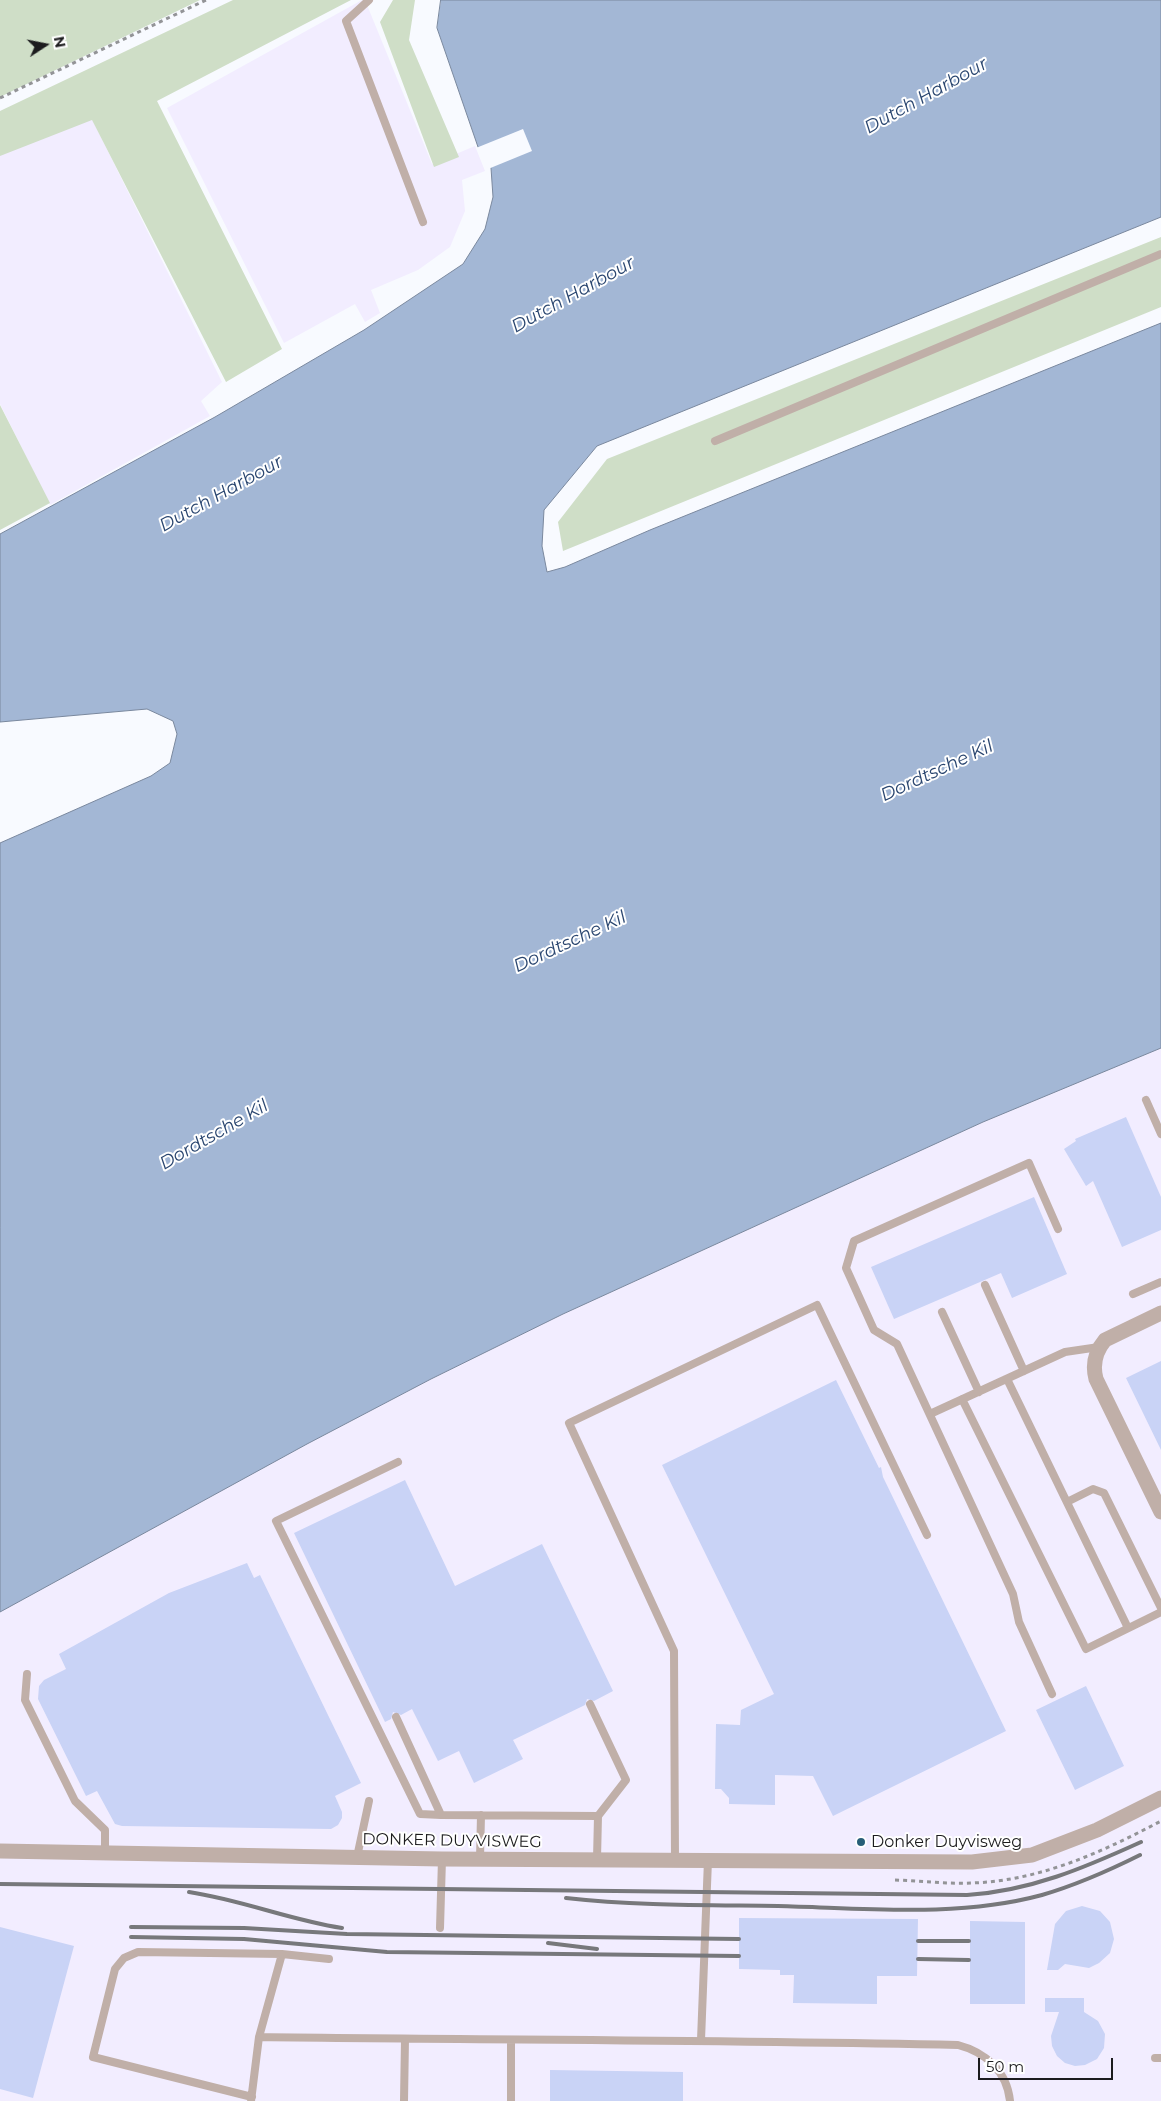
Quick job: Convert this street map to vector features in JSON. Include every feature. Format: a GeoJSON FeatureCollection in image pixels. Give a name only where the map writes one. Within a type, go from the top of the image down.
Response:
{"type":"FeatureCollection","features":[{"type":"Feature","properties":{"kind":"street"},"geometry":{"type":"LineString","coordinates":[[1161,1313],[1112,1335],[1099,1347],[1094,1363],[1096,1379],[1161,1512]]}},
{"type":"Feature","properties":{"kind":"street","name":"DONKER DUYVISWEG"},"geometry":{"type":"LineString","coordinates":[[0,1851],[442,1859],[972,1862],[1032,1855],[1097,1830],[1161,1798]]}},
{"type":"Feature","properties":{"kind":"lane"},"geometry":{"type":"LineString","coordinates":[[369,0],[346,21],[423,222]]}},
{"type":"Feature","properties":{"kind":"lane"},"geometry":{"type":"LineString","coordinates":[[715,440],[1161,254]]}},
{"type":"Feature","properties":{"kind":"lane"},"geometry":{"type":"LineString","coordinates":[[1146,1100],[1161,1134]]}},
{"type":"Feature","properties":{"kind":"lane"},"geometry":{"type":"LineString","coordinates":[[1052,1694],[1019,1622],[1013,1594],[897,1344],[874,1330],[846,1268],[854,1241],[1029,1163],[1058,1229]]}},
{"type":"Feature","properties":{"kind":"lane"},"geometry":{"type":"LineString","coordinates":[[1133,1294],[1161,1282]]}},
{"type":"Feature","properties":{"kind":"lane"},"geometry":{"type":"LineString","coordinates":[[984,1285],[1024,1370]]}},
{"type":"Feature","properties":{"kind":"lane"},"geometry":{"type":"LineString","coordinates":[[675,1860],[674,1651],[568,1423],[817,1305],[926,1535]]}},
{"type":"Feature","properties":{"kind":"lane"},"geometry":{"type":"LineString","coordinates":[[942,1312],[979,1392]]}},
{"type":"Feature","properties":{"kind":"lane"},"geometry":{"type":"LineString","coordinates":[[930,1414],[1065,1352],[1099,1347]]}},
{"type":"Feature","properties":{"kind":"lane"},"geometry":{"type":"LineString","coordinates":[[1007,1379],[1128,1628]]}},
{"type":"Feature","properties":{"kind":"lane"},"geometry":{"type":"LineString","coordinates":[[962,1399],[1086,1649],[1161,1610],[1104,1493],[1093,1489],[1067,1502]]}},
{"type":"Feature","properties":{"kind":"lane"},"geometry":{"type":"LineString","coordinates":[[398,1462],[276,1522],[420,1814],[598,1816]]}},
{"type":"Feature","properties":{"kind":"lane"},"geometry":{"type":"LineString","coordinates":[[26,1674],[25,1700],[75,1801],[105,1830],[105,1854]]}},
{"type":"Feature","properties":{"kind":"lane"},"geometry":{"type":"LineString","coordinates":[[590,1704],[626,1780],[598,1816],[596,1859]]}},
{"type":"Feature","properties":{"kind":"lane"},"geometry":{"type":"LineString","coordinates":[[396,1717],[441,1815]]}},
{"type":"Feature","properties":{"kind":"lane"},"geometry":{"type":"LineString","coordinates":[[357,1858],[369,1800]]}},
{"type":"Feature","properties":{"kind":"lane"},"geometry":{"type":"LineString","coordinates":[[480,1859],[481,1815]]}},
{"type":"Feature","properties":{"kind":"lane"},"geometry":{"type":"LineString","coordinates":[[440,1928],[442,1859]]}},
{"type":"Feature","properties":{"kind":"lane"},"geometry":{"type":"LineString","coordinates":[[701,2040],[708,1860]]}},
{"type":"Feature","properties":{"kind":"lane"},"geometry":{"type":"LineString","coordinates":[[282,1954],[259,2037],[251,2099],[93,2057],[115,1969],[118,1963],[130,1954],[145,1952],[282,1954],[329,1959]]}},
{"type":"Feature","properties":{"kind":"lane"},"geometry":{"type":"LineString","coordinates":[[259,2037],[701,2040],[958,2045],[979,2053],[997,2069],[1006,2086],[1010,2101]]}},
{"type":"Feature","properties":{"kind":"lane"},"geometry":{"type":"LineString","coordinates":[[404,2101],[405,2039]]}},
{"type":"Feature","properties":{"kind":"lane"},"geometry":{"type":"LineString","coordinates":[[511,2040],[511,2101]]}},
{"type":"Feature","properties":{"kind":"path"},"geometry":{"type":"LineString","coordinates":[[0,98],[206,0]]}},
{"type":"Feature","properties":{"kind":"shaded area"},"geometry":{"type":"Polygon","coordinates":[[[365,0],[432,164],[475,146],[485,171],[462,180],[465,211],[450,247],[418,270],[371,290],[380,313],[365,322],[355,304],[284,343],[167,108],[365,0]]]}},
{"type":"Feature","properties":{"kind":"shaded area"},"geometry":{"type":"Polygon","coordinates":[[[92,119],[222,382],[201,401],[210,416],[50,505],[0,404],[0,155],[92,119]]]}},
{"type":"Feature","properties":{"kind":"shaded area"},"geometry":{"type":"Polygon","coordinates":[[[1161,1048],[1161,2101],[0,2101],[0,1612],[307,1444],[431,1379],[563,1314],[983,1122],[1161,1048]]]}},
{"type":"Feature","properties":{"kind":"green space"},"geometry":{"type":"Polygon","coordinates":[[[0,0],[200,0],[0,97],[0,0]]]}},
{"type":"Feature","properties":{"kind":"green space"},"geometry":{"type":"Polygon","coordinates":[[[233,0],[351,0],[157,101],[282,349],[226,382],[92,120],[0,156],[0,111],[233,0]]]}},
{"type":"Feature","properties":{"kind":"green space"},"geometry":{"type":"Polygon","coordinates":[[[393,0],[415,0],[409,40],[459,157],[434,167],[380,22],[393,0]]]}},
{"type":"Feature","properties":{"kind":"green space"},"geometry":{"type":"Polygon","coordinates":[[[1161,237],[1161,307],[563,551],[558,522],[607,459],[1161,237]]]}},
{"type":"Feature","properties":{"kind":"green space"},"geometry":{"type":"Polygon","coordinates":[[[0,405],[50,503],[0,530],[0,405]]]}},
{"type":"Feature","properties":{"kind":"water"},"geometry":{"type":"Polygon","coordinates":[[[441,0],[1161,0],[1161,217],[597,446],[544,510],[542,546],[547,572],[565,567],[650,530],[1161,323],[1161,1048],[983,1122],[563,1314],[431,1379],[307,1444],[0,1612],[0,843],[151,776],[170,763],[177,734],[173,721],[147,709],[0,722],[0,534],[215,417],[364,330],[463,264],[485,229],[493,197],[491,168],[478,147],[437,28],[441,0]]]}},
{"type":"Feature","properties":{"kind":"pier"},"geometry":{"type":"Polygon","coordinates":[[[523,129],[532,151],[488,169],[476,148],[523,129]]]}},
{"type":"Feature","properties":{"kind":"building"},"geometry":{"type":"Polygon","coordinates":[[[1126,1117],[1161,1197],[1161,1230],[1122,1247],[1093,1181],[1086,1186],[1064,1149],[1076,1141],[1075,1139],[1126,1117]]]}},
{"type":"Feature","properties":{"kind":"building"},"geometry":{"type":"Polygon","coordinates":[[[1034,1197],[1067,1274],[1012,1298],[1001,1273],[894,1319],[871,1267],[1034,1197]]]}},
{"type":"Feature","properties":{"kind":"building"},"geometry":{"type":"Polygon","coordinates":[[[1161,1361],[1161,1450],[1126,1378],[1161,1361]]]}},
{"type":"Feature","properties":{"kind":"building"},"geometry":{"type":"Polygon","coordinates":[[[836,1380],[879,1468],[881,1467],[883,1477],[1006,1731],[833,1816],[813,1776],[775,1775],[775,1805],[729,1804],[729,1798],[721,1789],[715,1789],[716,1724],[740,1725],[741,1710],[774,1694],[662,1465],[836,1380]]]}},
{"type":"Feature","properties":{"kind":"building"},"geometry":{"type":"Polygon","coordinates":[[[405,1480],[455,1586],[542,1544],[613,1691],[594,1701],[587,1699],[585,1705],[513,1740],[523,1759],[474,1783],[459,1751],[438,1761],[412,1709],[401,1715],[393,1712],[391,1719],[385,1722],[294,1533],[405,1480]]]}},
{"type":"Feature","properties":{"kind":"building"},"geometry":{"type":"Polygon","coordinates":[[[247,1563],[254,1578],[260,1575],[361,1783],[335,1796],[342,1812],[342,1818],[338,1825],[331,1829],[122,1826],[115,1824],[97,1791],[86,1796],[38,1699],[39,1686],[44,1680],[66,1669],[59,1654],[169,1593],[247,1563]]]}},
{"type":"Feature","properties":{"kind":"building"},"geometry":{"type":"Polygon","coordinates":[[[1086,1686],[1124,1766],[1075,1790],[1036,1710],[1086,1686]]]}},
{"type":"Feature","properties":{"kind":"building"},"geometry":{"type":"Polygon","coordinates":[[[1082,1906],[1100,1911],[1110,1922],[1114,1939],[1110,1953],[1099,1963],[1089,1968],[1065,1964],[1058,1970],[1047,1970],[1055,1924],[1066,1911],[1082,1906]]]}},
{"type":"Feature","properties":{"kind":"building"},"geometry":{"type":"Polygon","coordinates":[[[739,1918],[918,1919],[917,1976],[877,1976],[877,2004],[793,2003],[794,1975],[780,1975],[780,1970],[739,1969],[739,1918]]]}},
{"type":"Feature","properties":{"kind":"building"},"geometry":{"type":"Polygon","coordinates":[[[970,1921],[1025,1922],[1025,2004],[970,2004],[970,1921]]]}},
{"type":"Feature","properties":{"kind":"building"},"geometry":{"type":"Polygon","coordinates":[[[0,1927],[74,1946],[33,2098],[0,2089],[0,1927]]]}},
{"type":"Feature","properties":{"kind":"building"},"geometry":{"type":"Polygon","coordinates":[[[1045,1998],[1084,1998],[1084,2012],[1098,2021],[1105,2034],[1104,2048],[1097,2059],[1085,2065],[1075,2066],[1065,2063],[1057,2056],[1052,2046],[1051,2036],[1059,2012],[1045,2012],[1045,1998]]]}},
{"type":"Feature","properties":{"kind":"building"},"geometry":{"type":"Polygon","coordinates":[[[550,2070],[683,2072],[683,2101],[550,2101],[550,2070]]]}},
{"type":"Feature","properties":{"kind":"railway"},"geometry":{"type":"LineString","coordinates":[[0,1884],[967,1895],[1013,1889],[1056,1877],[1099,1861],[1141,1842]]}},
{"type":"Feature","properties":{"kind":"railway"},"geometry":{"type":"LineString","coordinates":[[566,1898],[646,1904],[910,1910],[977,1907],[1010,1902],[1055,1891],[1116,1867],[1140,1855]]}},
{"type":"Feature","properties":{"kind":"railway"},"geometry":{"type":"LineString","coordinates":[[189,1892],[342,1928]]}},
{"type":"Feature","properties":{"kind":"railway"},"geometry":{"type":"LineString","coordinates":[[131,1927],[244,1928],[347,1934],[739,1939]]}},
{"type":"Feature","properties":{"kind":"railway"},"geometry":{"type":"LineString","coordinates":[[131,1937],[244,1939],[387,1952],[739,1956]]}},
{"type":"Feature","properties":{"kind":"railway"},"geometry":{"type":"LineString","coordinates":[[918,1941],[969,1941]]}},
{"type":"Feature","properties":{"kind":"railway"},"geometry":{"type":"LineString","coordinates":[[548,1943],[597,1949]]}},
{"type":"Feature","properties":{"kind":"railway"},"geometry":{"type":"LineString","coordinates":[[918,1959],[969,1960]]}},
{"type":"Feature","properties":{"kind":"place","name":"Donker Duyvisweg"},"geometry":{"type":"Point","coordinates":[861,1842]}},
{"type":"Feature","properties":{"kind":"water label","name":"Dutch Harbour"},"geometry":{"type":"Point","coordinates":[926,96]}},
{"type":"Feature","properties":{"kind":"water label","name":"Dutch Harbour"},"geometry":{"type":"Point","coordinates":[573,295]}},
{"type":"Feature","properties":{"kind":"water label","name":"Dutch Harbour"},"geometry":{"type":"Point","coordinates":[221,494]}},
{"type":"Feature","properties":{"kind":"water label","name":"Dordtsche Kil"},"geometry":{"type":"Point","coordinates":[937,771]}},
{"type":"Feature","properties":{"kind":"water label","name":"Dordtsche Kil"},"geometry":{"type":"Point","coordinates":[570,942]}},
{"type":"Feature","properties":{"kind":"water label","name":"Dordtsche Kil"},"geometry":{"type":"Point","coordinates":[214,1135]}}]}
